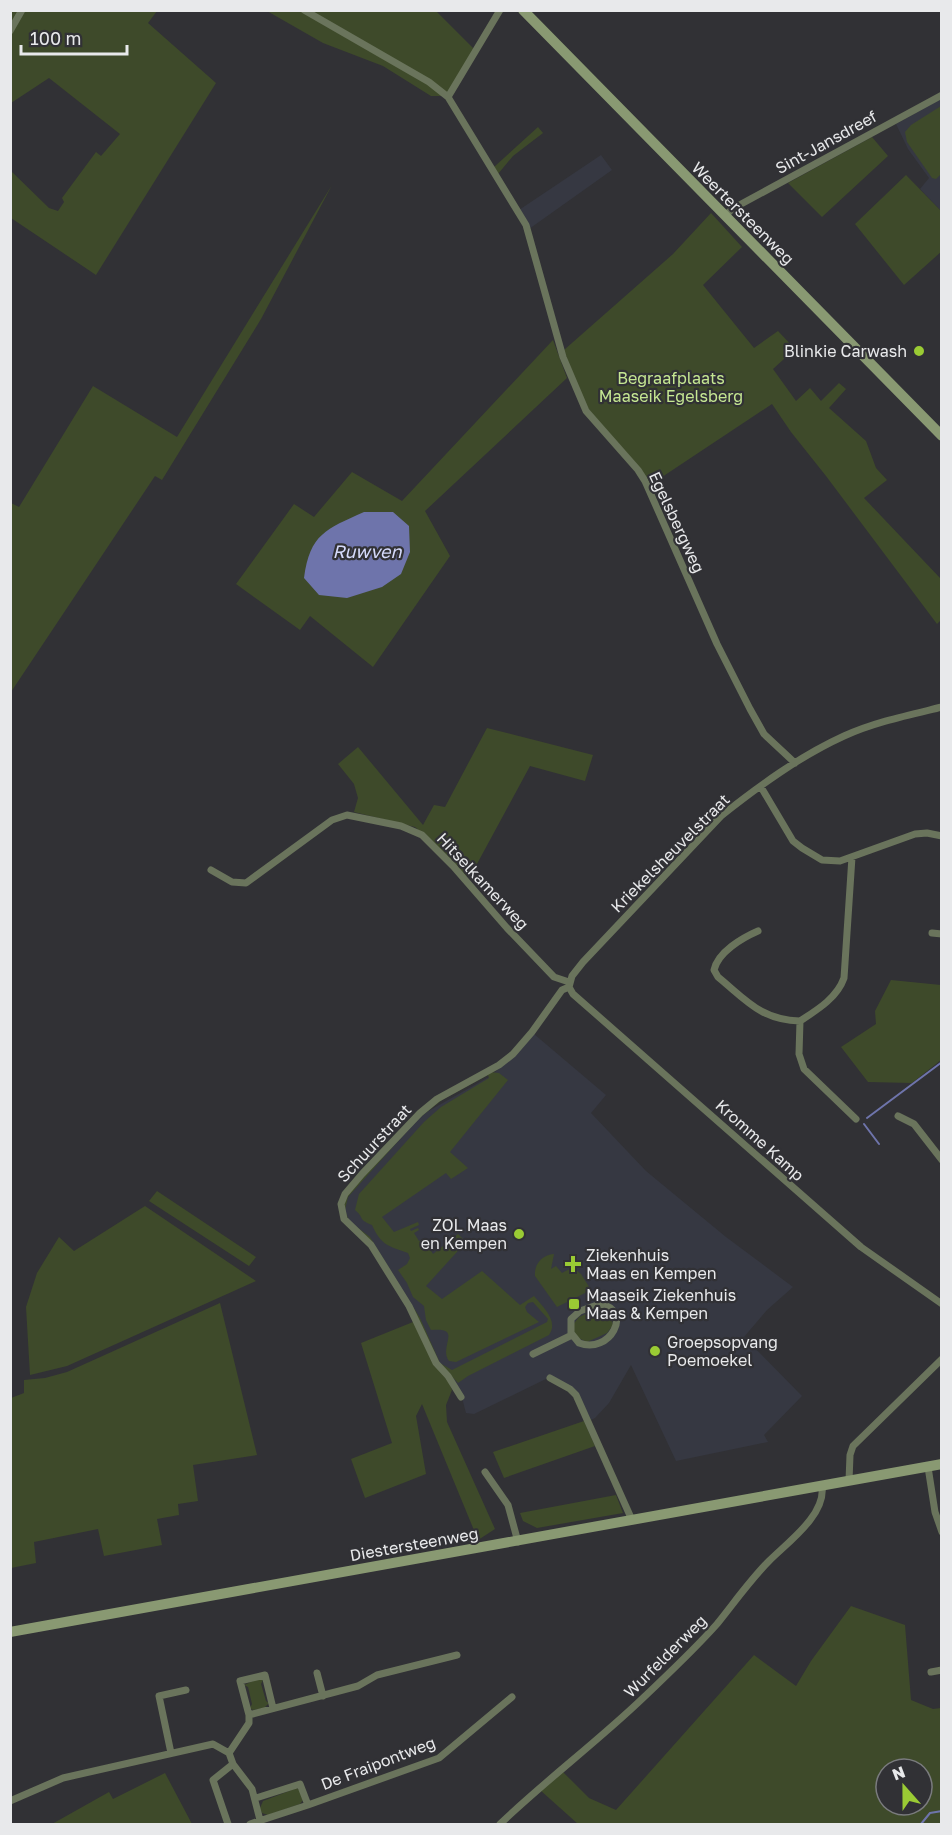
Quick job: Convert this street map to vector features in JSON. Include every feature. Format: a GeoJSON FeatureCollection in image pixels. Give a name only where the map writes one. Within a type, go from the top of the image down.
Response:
{"type":"FeatureCollection","features":[{"type":"Feature","properties":{"kind":"main road","name":"Weertersteenweg"},"geometry":{"type":"LineString","coordinates":[[522,10],[942,436]]}},
{"type":"Feature","properties":{"kind":"main road","name":"Diestersteenweg"},"geometry":{"type":"LineString","coordinates":[[10,1632],[942,1464]]}},
{"type":"Feature","properties":{"kind":"street"},"geometry":{"type":"LineString","coordinates":[[10,31],[22,10]]}},
{"type":"Feature","properties":{"kind":"street","name":"Egelsbergweg"},"geometry":{"type":"LineString","coordinates":[[304,10],[429,82],[448,97],[526,225],[563,357],[581,402],[645,481],[717,644],[750,709],[764,734],[795,763]]}},
{"type":"Feature","properties":{"kind":"street"},"geometry":{"type":"LineString","coordinates":[[448,97],[500,10]]}},
{"type":"Feature","properties":{"kind":"street","name":"Sint-Jansdreef"},"geometry":{"type":"LineString","coordinates":[[725,216],[732,209],[942,95]]}},
{"type":"Feature","properties":{"kind":"street","name":"Kriekelsheuvelstraat"},"geometry":{"type":"LineString","coordinates":[[569,984],[583,962],[721,816],[795,763],[846,735],[907,715],[942,707]]}},
{"type":"Feature","properties":{"kind":"street"},"geometry":{"type":"LineString","coordinates":[[761,787],[794,841],[822,860],[832,862],[852,857],[915,834],[927,833],[942,836]]}},
{"type":"Feature","properties":{"kind":"street","name":"Hitselkamerweg"},"geometry":{"type":"LineString","coordinates":[[211,870],[232,882],[246,884],[332,820],[347,815],[401,826],[422,835],[554,977],[569,984]]}},
{"type":"Feature","properties":{"kind":"street"},"geometry":{"type":"LineString","coordinates":[[758,931],[726,951],[716,961],[714,970],[718,977],[763,1013],[775,1018],[800,1021],[841,988],[844,978],[852,857]]}},
{"type":"Feature","properties":{"kind":"street"},"geometry":{"type":"LineString","coordinates":[[932,933],[942,934]]}},
{"type":"Feature","properties":{"kind":"street","name":"Kromme Kamp"},"geometry":{"type":"LineString","coordinates":[[569,984],[573,994],[861,1247],[942,1304]]}},
{"type":"Feature","properties":{"kind":"street","name":"Schuurstraat"},"geometry":{"type":"LineString","coordinates":[[460,1397],[448,1376],[436,1363],[409,1306],[370,1245],[344,1219],[340,1204],[345,1194],[362,1174],[420,1113],[437,1100],[499,1065],[513,1054],[569,984]]}},
{"type":"Feature","properties":{"kind":"street"},"geometry":{"type":"LineString","coordinates":[[800,1021],[799,1054],[804,1069],[856,1119]]}},
{"type":"Feature","properties":{"kind":"street"},"geometry":{"type":"LineString","coordinates":[[898,1116],[914,1124],[942,1160]]}},
{"type":"Feature","properties":{"kind":"street"},"geometry":{"type":"LineString","coordinates":[[600,1304],[608,1306],[615,1314],[615,1330],[607,1339],[585,1346],[572,1335],[570,1322],[580,1311],[600,1304]]}},
{"type":"Feature","properties":{"kind":"street"},"geometry":{"type":"LineString","coordinates":[[533,1354],[572,1335]]}},
{"type":"Feature","properties":{"kind":"street"},"geometry":{"type":"LineString","coordinates":[[849,1481],[850,1455],[853,1446],[942,1359]]}},
{"type":"Feature","properties":{"kind":"street"},"geometry":{"type":"LineString","coordinates":[[550,1378],[576,1395],[632,1520]]}},
{"type":"Feature","properties":{"kind":"street"},"geometry":{"type":"LineString","coordinates":[[928,1467],[935,1512],[942,1532]]}},
{"type":"Feature","properties":{"kind":"street"},"geometry":{"type":"LineString","coordinates":[[485,1472],[508,1504],[518,1542]]}},
{"type":"Feature","properties":{"kind":"street","name":"Wurfelderweg"},"geometry":{"type":"LineString","coordinates":[[500,1824],[547,1780],[596,1741],[642,1699],[715,1626],[769,1561],[784,1548],[814,1514],[822,1498],[822,1486]]}},
{"type":"Feature","properties":{"kind":"street"},"geometry":{"type":"LineString","coordinates":[[249,1715],[358,1686],[377,1675],[457,1655]]}},
{"type":"Feature","properties":{"kind":"street"},"geometry":{"type":"LineString","coordinates":[[931,1672],[942,1670]]}},
{"type":"Feature","properties":{"kind":"street"},"geometry":{"type":"LineString","coordinates":[[317,1673],[323,1696]]}},
{"type":"Feature","properties":{"kind":"street"},"geometry":{"type":"LineString","coordinates":[[229,1754],[249,1723],[240,1681],[265,1675],[273,1708]]}},
{"type":"Feature","properties":{"kind":"street"},"geometry":{"type":"LineString","coordinates":[[171,1753],[159,1696],[186,1690]]}},
{"type":"Feature","properties":{"kind":"street","name":"De Fraipontweg"},"geometry":{"type":"LineString","coordinates":[[250,1824],[260,1823],[439,1758],[512,1697]]}},
{"type":"Feature","properties":{"kind":"street"},"geometry":{"type":"LineString","coordinates":[[10,1801],[63,1778],[213,1744],[229,1754],[233,1764],[252,1789],[256,1798],[260,1823]]}},
{"type":"Feature","properties":{"kind":"street"},"geometry":{"type":"LineString","coordinates":[[228,1824],[213,1780],[233,1764]]}},
{"type":"Feature","properties":{"kind":"street","name":"De Fraipontweg"},"geometry":{"type":"LineString","coordinates":[[256,1798],[300,1784],[308,1804]]}},
{"type":"Feature","properties":{"kind":"shaded area"},"geometry":{"type":"Polygon","coordinates":[[[941,99],[941,211],[920,189],[929,178],[908,149],[896,124],[941,99]]]}},
{"type":"Feature","properties":{"kind":"shaded area"},"geometry":{"type":"Polygon","coordinates":[[[601,155],[612,170],[529,229],[519,210],[601,155]]]}},
{"type":"Feature","properties":{"kind":"shaded area","name":"Ziekenhuis Maas en Kempen"},"geometry":{"type":"Polygon","coordinates":[[[534,1034],[606,1095],[591,1113],[646,1171],[726,1237],[793,1287],[767,1310],[744,1337],[802,1396],[764,1435],[768,1442],[676,1461],[631,1365],[609,1403],[591,1420],[580,1398],[552,1376],[474,1414],[466,1413],[462,1398],[440,1366],[370,1242],[345,1219],[342,1205],[361,1180],[425,1113],[489,1077],[519,1052],[534,1034]]]}},
{"type":"Feature","properties":{"kind":"green space"},"geometry":{"type":"Polygon","coordinates":[[[11,11],[157,11],[148,23],[216,83],[96,275],[11,218],[10,170],[49,208],[58,211],[64,202],[62,198],[96,152],[101,156],[120,134],[49,78],[11,103],[11,11]]]}},
{"type":"Feature","properties":{"kind":"green space"},"geometry":{"type":"Polygon","coordinates":[[[267,11],[436,11],[475,50],[449,91],[441,96],[431,96],[383,66],[323,43],[267,11]]]}},
{"type":"Feature","properties":{"kind":"green space"},"geometry":{"type":"Polygon","coordinates":[[[941,106],[941,174],[936,179],[932,178],[907,142],[905,132],[911,125],[941,106]]]}},
{"type":"Feature","properties":{"kind":"green space"},"geometry":{"type":"Polygon","coordinates":[[[538,127],[543,133],[513,156],[498,174],[494,167],[538,127]]]}},
{"type":"Feature","properties":{"kind":"green space"},"geometry":{"type":"Polygon","coordinates":[[[872,137],[888,156],[822,217],[788,183],[872,137]]]}},
{"type":"Feature","properties":{"kind":"green space"},"geometry":{"type":"Polygon","coordinates":[[[906,175],[941,211],[942,251],[904,285],[855,224],[906,175]]]}},
{"type":"Feature","properties":{"kind":"green space"},"geometry":{"type":"Polygon","coordinates":[[[332,185],[261,319],[162,480],[155,476],[11,692],[11,503],[19,507],[93,386],[177,437],[332,185]]]}},
{"type":"Feature","properties":{"kind":"green space","name":"Begraafplaats Maaseik Egelsberg"},"geometry":{"type":"Polygon","coordinates":[[[711,213],[742,247],[703,285],[754,348],[778,331],[795,349],[773,369],[796,401],[810,388],[821,401],[839,383],[846,389],[829,408],[866,441],[876,468],[887,480],[864,498],[941,579],[941,620],[937,624],[772,404],[650,485],[637,465],[596,419],[585,403],[564,350],[673,254],[711,213]]]}},
{"type":"Feature","properties":{"kind":"green space"},"geometry":{"type":"Polygon","coordinates":[[[553,340],[567,378],[425,511],[450,556],[373,667],[310,616],[300,630],[236,584],[294,504],[314,517],[352,472],[402,501],[553,340]]]}},
{"type":"Feature","properties":{"kind":"green space"},"geometry":{"type":"Polygon","coordinates":[[[487,728],[593,755],[585,781],[530,766],[471,875],[464,876],[441,850],[415,827],[354,812],[358,798],[354,784],[338,764],[358,747],[423,825],[434,805],[445,807],[487,728]]]}},
{"type":"Feature","properties":{"kind":"green space"},"geometry":{"type":"Polygon","coordinates":[[[891,980],[941,985],[941,1060],[912,1083],[868,1082],[841,1047],[876,1024],[875,1011],[891,980]]]}},
{"type":"Feature","properties":{"kind":"green space"},"geometry":{"type":"Polygon","coordinates":[[[490,1072],[499,1073],[508,1080],[450,1152],[468,1168],[451,1179],[446,1173],[382,1217],[394,1232],[418,1222],[419,1225],[410,1229],[411,1231],[418,1228],[419,1230],[414,1233],[419,1241],[424,1239],[433,1254],[458,1234],[466,1242],[426,1286],[442,1299],[482,1271],[520,1305],[534,1296],[549,1314],[552,1325],[549,1335],[458,1383],[438,1362],[413,1309],[372,1243],[346,1219],[342,1207],[347,1195],[419,1116],[437,1101],[490,1072]],[[488,1075],[442,1100],[418,1119],[348,1197],[345,1210],[349,1221],[370,1237],[420,1318],[440,1363],[452,1370],[547,1322],[548,1319],[533,1302],[528,1303],[525,1307],[527,1312],[539,1322],[456,1362],[449,1361],[446,1355],[448,1335],[446,1331],[431,1330],[426,1320],[424,1306],[413,1297],[398,1270],[407,1264],[410,1258],[408,1253],[382,1241],[372,1225],[363,1220],[355,1210],[359,1194],[424,1122],[441,1107],[489,1078],[488,1075]]]}},
{"type":"Feature","properties":{"kind":"green space"},"geometry":{"type":"Polygon","coordinates":[[[157,1191],[256,1257],[249,1266],[149,1201],[157,1191]]]}},
{"type":"Feature","properties":{"kind":"green space"},"geometry":{"type":"Polygon","coordinates":[[[145,1206],[256,1281],[67,1366],[30,1375],[26,1307],[37,1273],[59,1237],[74,1251],[145,1206]]]}},
{"type":"Feature","properties":{"kind":"green space"},"geometry":{"type":"Polygon","coordinates":[[[554,1254],[551,1269],[556,1266],[562,1273],[573,1267],[581,1274],[591,1290],[557,1307],[535,1276],[540,1261],[554,1254]]]}},
{"type":"Feature","properties":{"kind":"green space"},"geometry":{"type":"Polygon","coordinates":[[[220,1303],[257,1455],[193,1465],[198,1501],[178,1504],[179,1515],[157,1519],[162,1545],[104,1556],[98,1529],[34,1542],[36,1563],[11,1568],[11,1398],[24,1393],[24,1380],[45,1378],[67,1372],[220,1303]]]}},
{"type":"Feature","properties":{"kind":"green space"},"geometry":{"type":"Polygon","coordinates":[[[599,1308],[611,1315],[613,1325],[607,1333],[587,1342],[576,1337],[572,1326],[579,1317],[599,1308]]]}},
{"type":"Feature","properties":{"kind":"green space"},"geometry":{"type":"Polygon","coordinates":[[[413,1322],[448,1379],[452,1390],[446,1405],[447,1422],[495,1529],[478,1540],[422,1404],[416,1416],[426,1474],[365,1498],[351,1459],[392,1443],[361,1343],[413,1322]]]}},
{"type":"Feature","properties":{"kind":"green space"},"geometry":{"type":"Polygon","coordinates":[[[584,1421],[595,1446],[504,1478],[493,1452],[584,1421]]]}},
{"type":"Feature","properties":{"kind":"green space"},"geometry":{"type":"Polygon","coordinates":[[[616,1495],[623,1513],[537,1528],[523,1521],[520,1513],[616,1495]]]}},
{"type":"Feature","properties":{"kind":"green space"},"geometry":{"type":"Polygon","coordinates":[[[851,1606],[905,1625],[911,1700],[933,1709],[941,1708],[941,1824],[578,1824],[540,1790],[562,1771],[589,1798],[616,1810],[754,1655],[796,1686],[811,1661],[851,1606]]]}},
{"type":"Feature","properties":{"kind":"green space"},"geometry":{"type":"Polygon","coordinates":[[[260,1678],[263,1680],[261,1684],[266,1701],[269,1703],[264,1708],[253,1710],[250,1708],[252,1704],[248,1687],[244,1685],[260,1678]]]}},
{"type":"Feature","properties":{"kind":"green space"},"geometry":{"type":"Polygon","coordinates":[[[165,1773],[192,1824],[52,1824],[109,1792],[113,1799],[165,1773]]]}},
{"type":"Feature","properties":{"kind":"green space"},"geometry":{"type":"Polygon","coordinates":[[[297,1788],[303,1800],[300,1804],[268,1815],[262,1813],[260,1808],[263,1801],[297,1788]]]}},
{"type":"Feature","properties":{"kind":"water","name":"Ruwven"},"geometry":{"type":"Polygon","coordinates":[[[364,512],[393,512],[409,526],[410,552],[401,574],[382,587],[347,598],[319,595],[304,578],[307,563],[316,542],[339,523],[364,512]]]}},
{"type":"Feature","properties":{"kind":"waterway"},"geometry":{"type":"LineString","coordinates":[[867,1118],[942,1062]]}},
{"type":"Feature","properties":{"kind":"waterway"},"geometry":{"type":"LineString","coordinates":[[864,1124],[879,1144]]}},
{"type":"Feature","properties":{"kind":"waterway"},"geometry":{"type":"LineString","coordinates":[[921,1824],[930,1813],[942,1811]]}},
{"type":"Feature","properties":{"kind":"place","name":"Blinkie Carwash"},"geometry":{"type":"Point","coordinates":[919,351]}},
{"type":"Feature","properties":{"kind":"place","name":"ZOL Maas en Kempen"},"geometry":{"type":"Point","coordinates":[519,1234]}},
{"type":"Feature","properties":{"kind":"place","name":"Ziekenhuis Maas en Kempen"},"geometry":{"type":"Point","coordinates":[573,1264]}},
{"type":"Feature","properties":{"kind":"place","name":"Maaseik Ziekenhuis Maas & Kempen"},"geometry":{"type":"Point","coordinates":[574,1304]}},
{"type":"Feature","properties":{"kind":"place","name":"Groepsopvang Poemoekel"},"geometry":{"type":"Point","coordinates":[655,1351]}}]}
